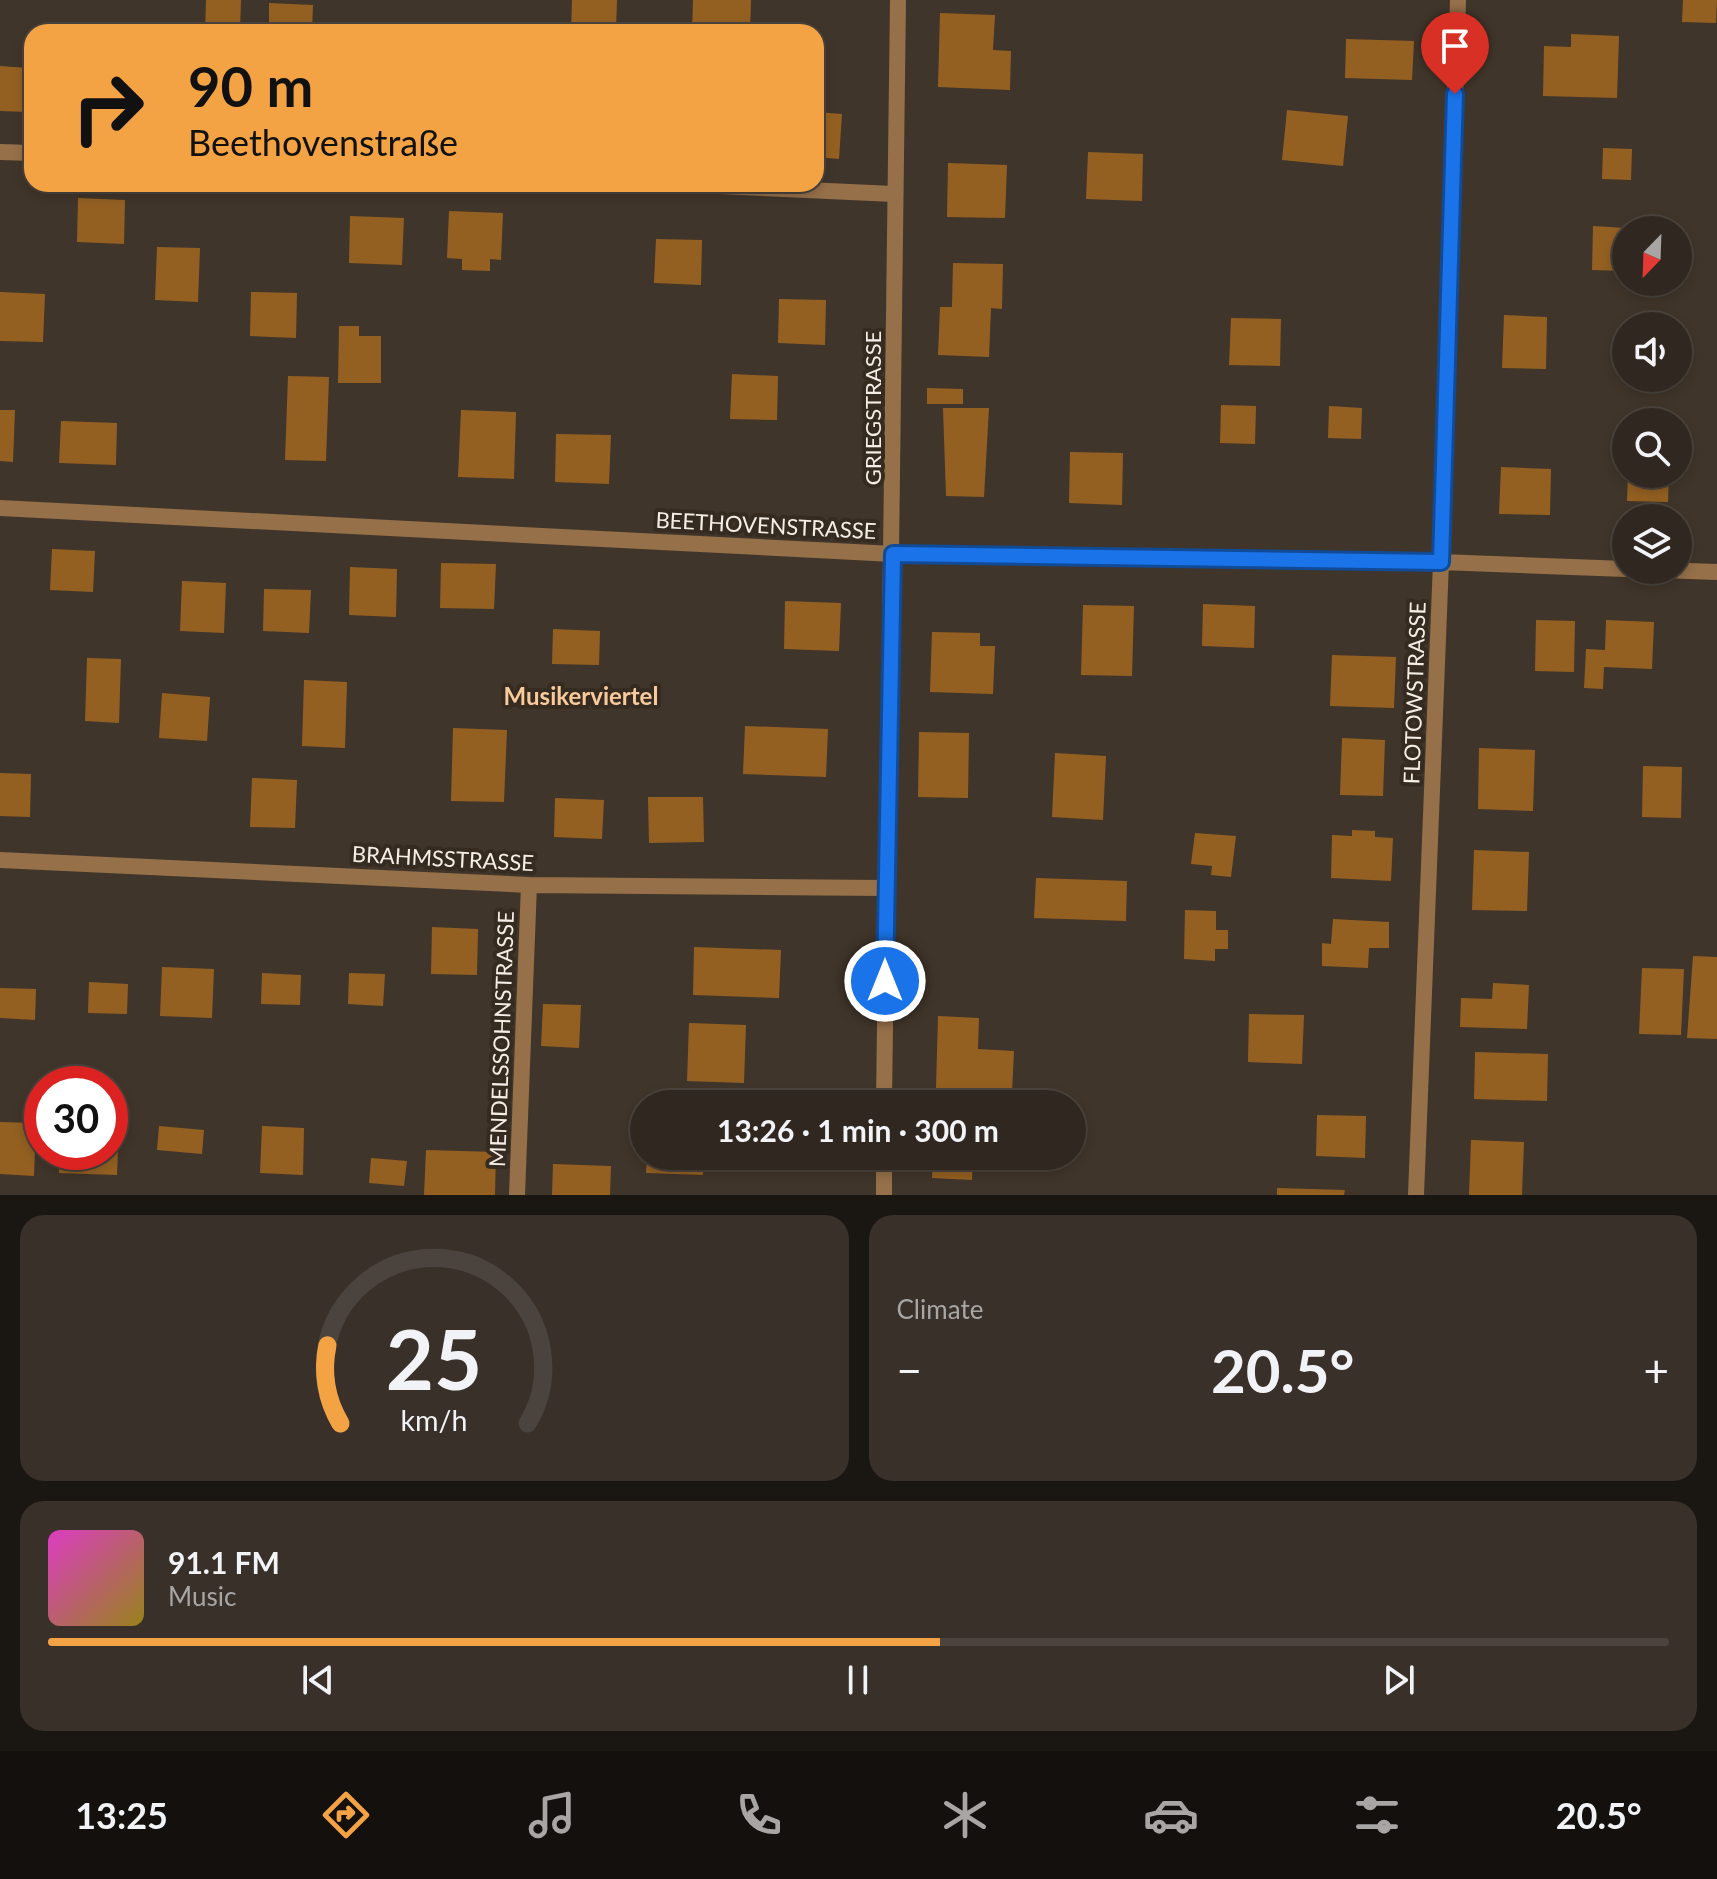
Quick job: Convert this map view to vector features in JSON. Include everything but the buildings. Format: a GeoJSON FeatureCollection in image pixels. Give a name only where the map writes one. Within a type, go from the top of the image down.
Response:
{"type":"FeatureCollection","features":[{"type":"Feature","properties":{"kind":"street","name":"GRIEGSTRASSE"},"geometry":{"type":"LineString","coordinates":[[884,1090],[898,0]]}},
{"type":"Feature","properties":{"kind":"street","name":"FLOTOWSTRASSE"},"geometry":{"type":"LineString","coordinates":[[1416,1195],[1441,562],[1458,0]]}},
{"type":"Feature","properties":{"kind":"street"},"geometry":{"type":"LineString","coordinates":[[0,152],[24,153]]}},
{"type":"Feature","properties":{"kind":"street"},"geometry":{"type":"LineString","coordinates":[[824,191],[894,194]]}},
{"type":"Feature","properties":{"kind":"street","name":"BEETHOVENSTRASSE"},"geometry":{"type":"LineString","coordinates":[[0,508],[893,554],[1441,562],[1612,568]]}},
{"type":"Feature","properties":{"kind":"street"},"geometry":{"type":"LineString","coordinates":[[1692,571],[1717,572]]}},
{"type":"Feature","properties":{"kind":"street","name":"BRAHMSSTRASSE"},"geometry":{"type":"LineString","coordinates":[[0,860],[529,885],[885,888]]}},
{"type":"Feature","properties":{"kind":"street","name":"MENDELSSOHNSTRASSE"},"geometry":{"type":"LineString","coordinates":[[517,1195],[529,885]]}},
{"type":"Feature","properties":{"kind":"street"},"geometry":{"type":"LineString","coordinates":[[884,1170],[884,1195]]}},
{"type":"Feature","properties":{"kind":"district","name":"Musikerviertel"},"geometry":{"type":"Point","coordinates":[581,695]}},
{"type":"Feature","properties":{"kind":"route"},"geometry":{"type":"LineString","coordinates":[[885,981],[893,554],[1441,562],[1455,94]]}}]}
